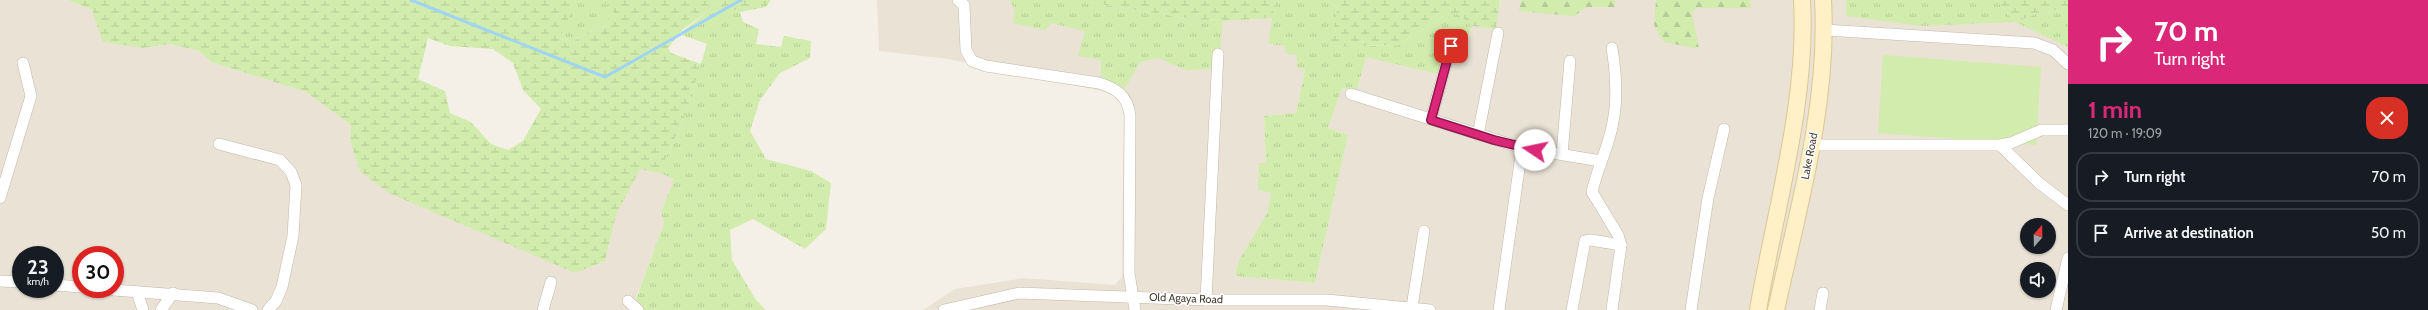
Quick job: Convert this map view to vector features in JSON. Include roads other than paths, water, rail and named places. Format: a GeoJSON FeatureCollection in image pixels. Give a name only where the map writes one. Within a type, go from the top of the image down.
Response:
{"type":"FeatureCollection","features":[{"type":"Feature","properties":{"kind":"main road","name":"Lake Road"},"geometry":{"type":"LineString","coordinates":[[1758,310],[1793,124],[1804,30],[1802,0]]}},
{"type":"Feature","properties":{"kind":"main road","name":"Lake Road"},"geometry":{"type":"LineString","coordinates":[[1776,310],[1813,145],[1824,30],[1823,0]]}},
{"type":"Feature","properties":{"kind":"street"},"geometry":{"type":"LineString","coordinates":[[958,0],[964,6],[966,50],[972,61],[986,66],[1099,83],[1115,89],[1124,96],[1130,115],[1129,273],[1135,310]]}},
{"type":"Feature","properties":{"kind":"street"},"geometry":{"type":"LineString","coordinates":[[1824,30],[2034,43],[2052,50],[2068,64]]}},
{"type":"Feature","properties":{"kind":"street"},"geometry":{"type":"LineString","coordinates":[[1478,135],[1498,33]]}},
{"type":"Feature","properties":{"kind":"street"},"geometry":{"type":"LineString","coordinates":[[1431,120],[1451,46]]}},
{"type":"Feature","properties":{"kind":"street"},"geometry":{"type":"LineString","coordinates":[[1612,48],[1616,68],[1616,103],[1613,123],[1592,192],[1618,235],[1621,245],[1612,310]]}},
{"type":"Feature","properties":{"kind":"street"},"geometry":{"type":"LineString","coordinates":[[1206,300],[1218,54]]}},
{"type":"Feature","properties":{"kind":"street"},"geometry":{"type":"LineString","coordinates":[[1562,154],[1570,61]]}},
{"type":"Feature","properties":{"kind":"street"},"geometry":{"type":"LineString","coordinates":[[0,198],[31,96],[23,63]]}},
{"type":"Feature","properties":{"kind":"street"},"geometry":{"type":"LineString","coordinates":[[1351,94],[1522,148],[1601,161]]}},
{"type":"Feature","properties":{"kind":"street"},"geometry":{"type":"LineString","coordinates":[[1691,310],[1708,198],[1724,129]]}},
{"type":"Feature","properties":{"kind":"street"},"geometry":{"type":"LineString","coordinates":[[1813,145],[2000,144],[2011,143],[2041,130],[2068,130]]}},
{"type":"Feature","properties":{"kind":"street"},"geometry":{"type":"LineString","coordinates":[[219,144],[280,160],[291,172],[296,185],[292,244],[282,287],[276,301],[268,310]]}},
{"type":"Feature","properties":{"kind":"street"},"geometry":{"type":"LineString","coordinates":[[2000,144],[2039,183],[2068,205]]}},
{"type":"Feature","properties":{"kind":"street"},"geometry":{"type":"LineString","coordinates":[[1499,310],[1522,148]]}},
{"type":"Feature","properties":{"kind":"street"},"geometry":{"type":"LineString","coordinates":[[1412,307],[1424,231]]}},
{"type":"Feature","properties":{"kind":"street"},"geometry":{"type":"LineString","coordinates":[[1572,310],[1585,241],[1590,240],[1621,245]]}},
{"type":"Feature","properties":{"kind":"street"},"geometry":{"type":"LineString","coordinates":[[2056,310],[2068,258]]}},
{"type":"Feature","properties":{"kind":"street"},"geometry":{"type":"LineString","coordinates":[[0,281],[12,282]]}},
{"type":"Feature","properties":{"kind":"street"},"geometry":{"type":"LineString","coordinates":[[543,310],[551,282]]}},
{"type":"Feature","properties":{"kind":"street"},"geometry":{"type":"LineString","coordinates":[[124,291],[173,293],[218,298],[252,310]]}},
{"type":"Feature","properties":{"kind":"street"},"geometry":{"type":"LineString","coordinates":[[137,292],[143,310]]}},
{"type":"Feature","properties":{"kind":"street"},"geometry":{"type":"LineString","coordinates":[[161,310],[173,293]]}},
{"type":"Feature","properties":{"kind":"street"},"geometry":{"type":"LineString","coordinates":[[1820,310],[1824,293]]}},
{"type":"Feature","properties":{"kind":"street","name":"Old Agaya Road"},"geometry":{"type":"LineString","coordinates":[[944,310],[1019,294],[1132,296],[1326,305],[1412,307],[1430,310]]}},
{"type":"Feature","properties":{"kind":"street"},"geometry":{"type":"LineString","coordinates":[[628,301],[638,310]]}},
{"type":"Feature","properties":{"kind":"waterway"},"geometry":{"type":"LineString","coordinates":[[411,0],[605,77],[741,0]]}}]}
